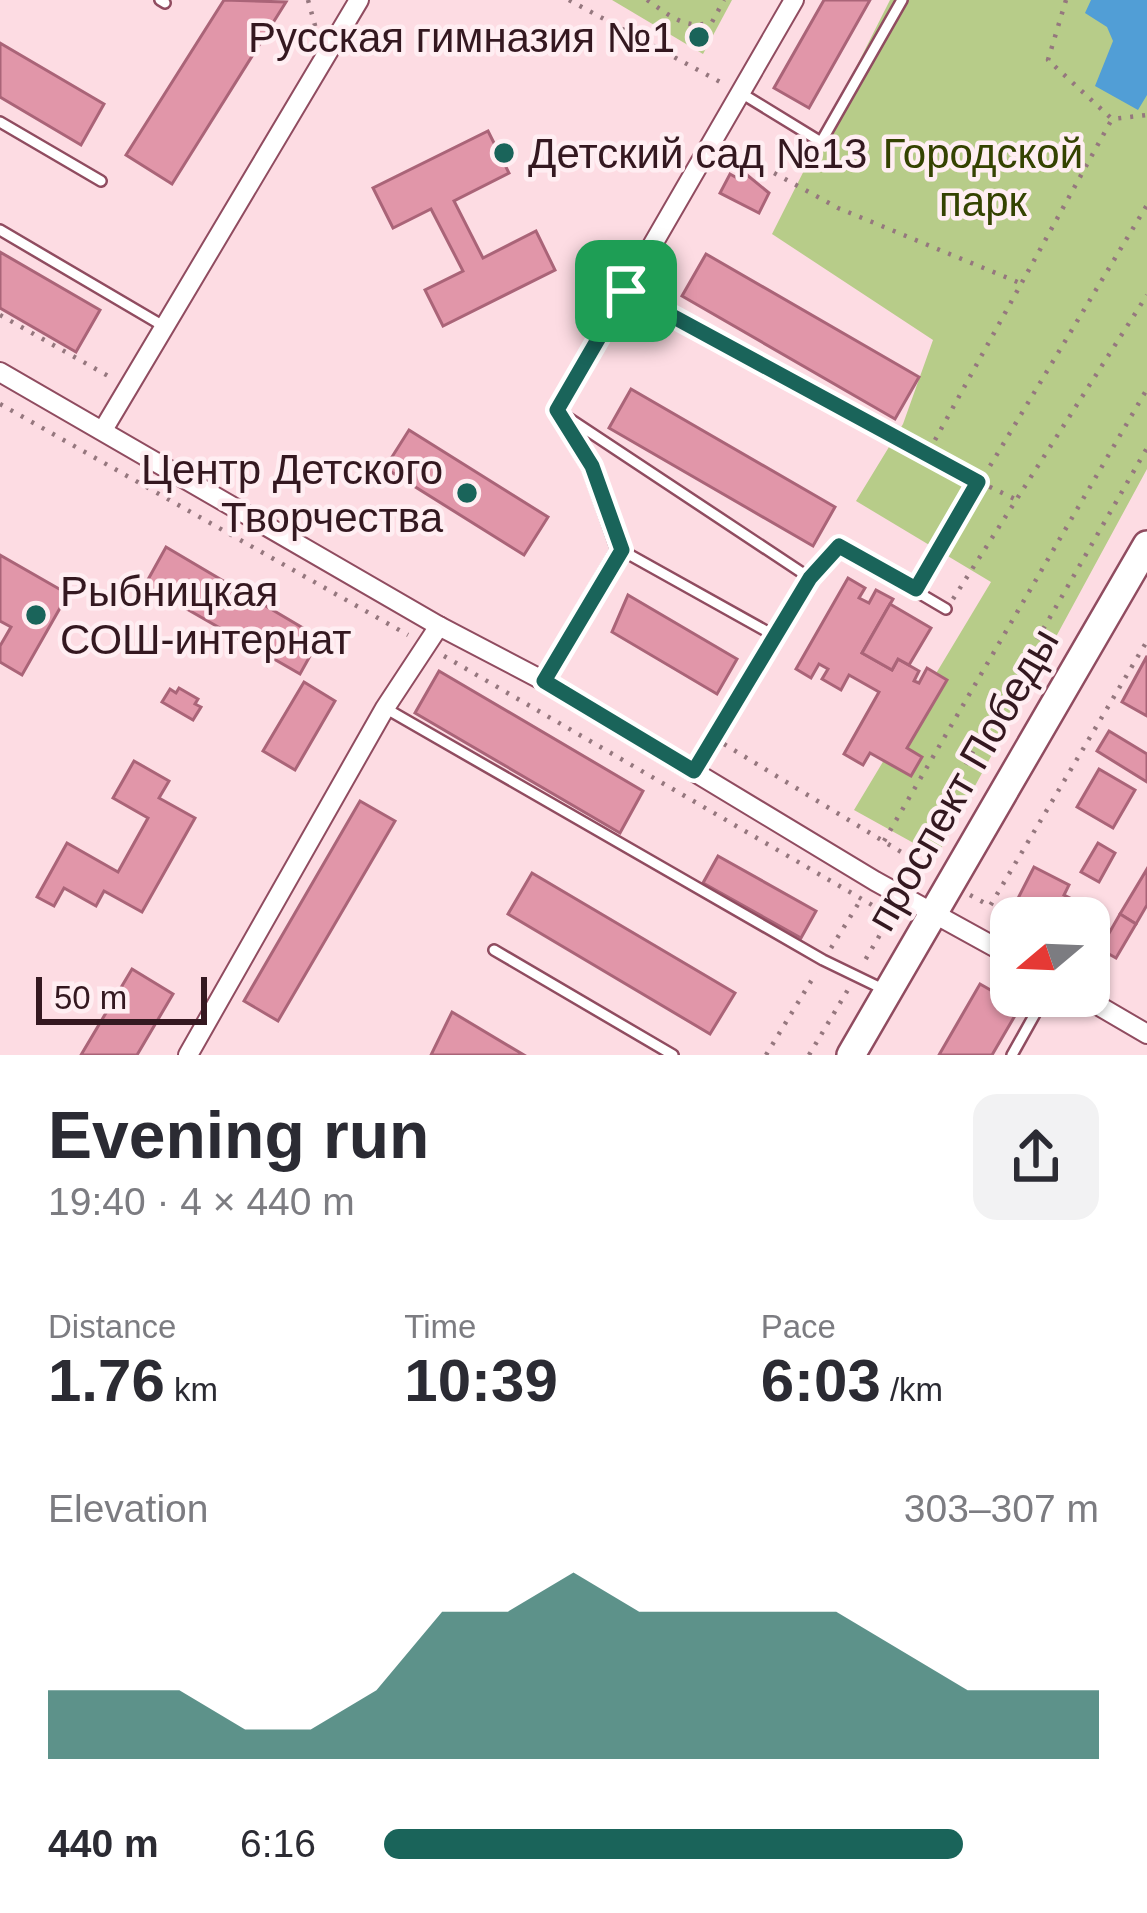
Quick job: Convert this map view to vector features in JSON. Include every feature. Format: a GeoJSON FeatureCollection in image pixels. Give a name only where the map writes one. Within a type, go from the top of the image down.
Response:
{"type":"FeatureCollection","features":[{"type":"Feature","properties":{"kind":"street"},"geometry":{"type":"LineString","coordinates":[[103,430],[359,0]]}},
{"type":"Feature","properties":{"kind":"street"},"geometry":{"type":"LineString","coordinates":[[544,681],[622,550],[592,466],[557,410],[794,0]]}},
{"type":"Feature","properties":{"kind":"street"},"geometry":{"type":"LineString","coordinates":[[0,372],[439,626],[544,681],[990,944]]}},
{"type":"Feature","properties":{"kind":"street","name":"проспект Победы"},"geometry":{"type":"LineString","coordinates":[[851,1055],[1147,545]]}},
{"type":"Feature","properties":{"kind":"street"},"geometry":{"type":"LineString","coordinates":[[188,1055],[385,708],[439,626]]}},
{"type":"Feature","properties":{"kind":"street"},"geometry":{"type":"LineString","coordinates":[[1110,1012],[1147,1034]]}},
{"type":"Feature","properties":{"kind":"lane"},"geometry":{"type":"LineString","coordinates":[[741,93],[821,142],[902,0]]}},
{"type":"Feature","properties":{"kind":"lane"},"geometry":{"type":"LineString","coordinates":[[0,122],[101,181]]}},
{"type":"Feature","properties":{"kind":"lane"},"geometry":{"type":"LineString","coordinates":[[0,230],[165,327]]}},
{"type":"Feature","properties":{"kind":"lane"},"geometry":{"type":"LineString","coordinates":[[626,291],[947,465]]}},
{"type":"Feature","properties":{"kind":"lane"},"geometry":{"type":"LineString","coordinates":[[557,410],[810,578]]}},
{"type":"Feature","properties":{"kind":"lane"},"geometry":{"type":"LineString","coordinates":[[694,771],[810,578],[839,546],[946,609]]}},
{"type":"Feature","properties":{"kind":"lane"},"geometry":{"type":"LineString","coordinates":[[622,550],[775,636]]}},
{"type":"Feature","properties":{"kind":"lane"},"geometry":{"type":"LineString","coordinates":[[385,708],[890,992]]}},
{"type":"Feature","properties":{"kind":"lane"},"geometry":{"type":"LineString","coordinates":[[494,950],[673,1055]]}},
{"type":"Feature","properties":{"kind":"lane"},"geometry":{"type":"LineString","coordinates":[[1012,1055],[1033,1017]]}},
{"type":"Feature","properties":{"kind":"path"},"geometry":{"type":"LineString","coordinates":[[308,0],[324,57]]}},
{"type":"Feature","properties":{"kind":"path"},"geometry":{"type":"LineString","coordinates":[[569,0],[741,93]]}},
{"type":"Feature","properties":{"kind":"path"},"geometry":{"type":"LineString","coordinates":[[647,0],[686,26],[712,22],[724,0]]}},
{"type":"Feature","properties":{"kind":"path"},"geometry":{"type":"LineString","coordinates":[[1066,0],[1048,60],[1112,119],[1147,115]]}},
{"type":"Feature","properties":{"kind":"path"},"geometry":{"type":"LineString","coordinates":[[927,456],[1112,119]]}},
{"type":"Feature","properties":{"kind":"path"},"geometry":{"type":"LineString","coordinates":[[714,140],[838,208],[1020,283]]}},
{"type":"Feature","properties":{"kind":"path"},"geometry":{"type":"LineString","coordinates":[[916,589],[1147,205]]}},
{"type":"Feature","properties":{"kind":"path"},"geometry":{"type":"LineString","coordinates":[[946,609],[1147,295]]}},
{"type":"Feature","properties":{"kind":"path"},"geometry":{"type":"LineString","coordinates":[[0,315],[130,389]]}},
{"type":"Feature","properties":{"kind":"path"},"geometry":{"type":"LineString","coordinates":[[884,841],[1147,389]]}},
{"type":"Feature","properties":{"kind":"path"},"geometry":{"type":"LineString","coordinates":[[0,404],[891,916],[809,1055]]}},
{"type":"Feature","properties":{"kind":"path"},"geometry":{"type":"LineString","coordinates":[[912,858],[1147,448]]}},
{"type":"Feature","properties":{"kind":"path"},"geometry":{"type":"LineString","coordinates":[[947,465],[1019,501]]}},
{"type":"Feature","properties":{"kind":"path"},"geometry":{"type":"LineString","coordinates":[[966,892],[990,906],[1147,641]]}},
{"type":"Feature","properties":{"kind":"path"},"geometry":{"type":"LineString","coordinates":[[716,739],[929,869]]}},
{"type":"Feature","properties":{"kind":"green space"},"geometry":{"type":"Polygon","coordinates":[[[612,0],[732,0],[703,54],[612,0]]]}},
{"type":"Feature","properties":{"kind":"green space","name":"Городской парк"},"geometry":{"type":"Polygon","coordinates":[[[890,0],[1147,0],[1147,469],[937,856],[854,810],[991,582],[856,501],[903,424],[933,340],[772,234],[890,0]]]}},
{"type":"Feature","properties":{"kind":"water"},"geometry":{"type":"Polygon","coordinates":[[[1091,0],[1147,0],[1147,95],[1138,110],[1095,86],[1113,41],[1107,27],[1085,13],[1091,0]]]}},
{"type":"Feature","properties":{"kind":"building"},"geometry":{"type":"Polygon","coordinates":[[[224,0],[286,2],[172,184],[126,155],[224,0]]]}},
{"type":"Feature","properties":{"kind":"building"},"geometry":{"type":"Polygon","coordinates":[[[824,0],[870,0],[809,108],[774,88],[824,0]]]}},
{"type":"Feature","properties":{"kind":"building"},"geometry":{"type":"Polygon","coordinates":[[[0,43],[104,104],[81,145],[0,97],[0,43]]]}},
{"type":"Feature","properties":{"kind":"building"},"geometry":{"type":"Polygon","coordinates":[[[488,131],[509,173],[454,201],[483,258],[536,231],[555,270],[443,326],[425,290],[463,271],[431,209],[393,228],[373,188],[488,131]]]}},
{"type":"Feature","properties":{"kind":"building"},"geometry":{"type":"Polygon","coordinates":[[[741,170],[769,193],[759,213],[720,193],[730,174],[737,178],[741,170]]]}},
{"type":"Feature","properties":{"kind":"building"},"geometry":{"type":"Polygon","coordinates":[[[0,252],[100,310],[76,352],[0,308],[0,252]]]}},
{"type":"Feature","properties":{"kind":"building"},"geometry":{"type":"Polygon","coordinates":[[[706,254],[919,377],[895,419],[682,296],[706,254]]]}},
{"type":"Feature","properties":{"kind":"building"},"geometry":{"type":"Polygon","coordinates":[[[631,389],[835,507],[813,546],[609,428],[631,389]]]}},
{"type":"Feature","properties":{"kind":"building","name":"Центр Детского Творчества"},"geometry":{"type":"Polygon","coordinates":[[[409,430],[548,517],[524,555],[385,468],[409,430]]]}},
{"type":"Feature","properties":{"kind":"building"},"geometry":{"type":"Polygon","coordinates":[[[166,547],[320,638],[300,674],[145,585],[166,547]]]}},
{"type":"Feature","properties":{"kind":"building"},"geometry":{"type":"Polygon","coordinates":[[[0,555],[68,594],[22,675],[0,662],[0,646],[11,627],[0,621],[0,555]]]}},
{"type":"Feature","properties":{"kind":"building"},"geometry":{"type":"Polygon","coordinates":[[[848,578],[865,588],[859,598],[869,603],[876,590],[893,599],[862,653],[892,670],[898,659],[919,671],[914,681],[919,683],[927,668],[947,680],[907,748],[922,757],[911,776],[870,753],[863,765],[844,754],[879,692],[849,675],[841,690],[822,679],[828,669],[819,664],[811,678],[796,669],[848,578]]]}},
{"type":"Feature","properties":{"kind":"building"},"geometry":{"type":"Polygon","coordinates":[[[628,595],[737,659],[717,694],[612,632],[628,595]]]}},
{"type":"Feature","properties":{"kind":"building"},"geometry":{"type":"Polygon","coordinates":[[[890,604],[931,628],[909,665],[898,659],[892,670],[862,653],[890,604]]]}},
{"type":"Feature","properties":{"kind":"building"},"geometry":{"type":"Polygon","coordinates":[[[1147,656],[1147,716],[1122,702],[1147,656]]]}},
{"type":"Feature","properties":{"kind":"building"},"geometry":{"type":"Polygon","coordinates":[[[439,671],[643,791],[620,833],[415,713],[439,671]]]}},
{"type":"Feature","properties":{"kind":"building"},"geometry":{"type":"Polygon","coordinates":[[[304,682],[335,701],[295,770],[263,751],[304,682]]]}},
{"type":"Feature","properties":{"kind":"building"},"geometry":{"type":"Polygon","coordinates":[[[179,688],[198,699],[195,704],[201,707],[193,720],[162,702],[170,689],[176,693],[179,688]]]}},
{"type":"Feature","properties":{"kind":"building"},"geometry":{"type":"Polygon","coordinates":[[[1109,731],[1147,754],[1147,782],[1097,751],[1109,731]]]}},
{"type":"Feature","properties":{"kind":"building"},"geometry":{"type":"Polygon","coordinates":[[[134,761],[169,781],[159,798],[195,818],[142,912],[104,891],[96,906],[64,888],[54,906],[37,897],[67,843],[118,872],[148,818],[113,798],[134,761]]]}},
{"type":"Feature","properties":{"kind":"building"},"geometry":{"type":"Polygon","coordinates":[[[1099,769],[1135,790],[1113,828],[1077,807],[1099,769]]]}},
{"type":"Feature","properties":{"kind":"building"},"geometry":{"type":"Polygon","coordinates":[[[360,801],[395,821],[278,1021],[244,1001],[360,801]]]}},
{"type":"Feature","properties":{"kind":"building"},"geometry":{"type":"Polygon","coordinates":[[[1098,843],[1115,853],[1099,882],[1081,872],[1098,843]]]}},
{"type":"Feature","properties":{"kind":"building"},"geometry":{"type":"Polygon","coordinates":[[[718,856],[816,911],[801,938],[703,883],[718,856]]]}},
{"type":"Feature","properties":{"kind":"building"},"geometry":{"type":"Polygon","coordinates":[[[1034,867],[1069,885],[1064,895],[1068,897],[1019,897],[1034,867]]]}},
{"type":"Feature","properties":{"kind":"building"},"geometry":{"type":"Polygon","coordinates":[[[1147,869],[1147,905],[1136,924],[1120,914],[1147,869]]]}},
{"type":"Feature","properties":{"kind":"building"},"geometry":{"type":"Polygon","coordinates":[[[532,873],[735,993],[710,1034],[508,914],[532,873]]]}},
{"type":"Feature","properties":{"kind":"building"},"geometry":{"type":"Polygon","coordinates":[[[1120,914],[1136,924],[1116,958],[1110,955],[1110,932],[1120,914]]]}},
{"type":"Feature","properties":{"kind":"building"},"geometry":{"type":"Polygon","coordinates":[[[132,969],[173,994],[137,1055],[81,1055],[132,969]]]}},
{"type":"Feature","properties":{"kind":"building"},"geometry":{"type":"Polygon","coordinates":[[[980,984],[990,990],[990,1017],[1014,1017],[992,1055],[939,1055],[980,984]]]}},
{"type":"Feature","properties":{"kind":"building"},"geometry":{"type":"Polygon","coordinates":[[[452,1012],[524,1055],[431,1055],[452,1012]]]}},
{"type":"Feature","properties":{"kind":"place","name":"Русская гимназия №1"},"geometry":{"type":"Point","coordinates":[699,37]}},
{"type":"Feature","properties":{"kind":"place","name":"Детский сад №13"},"geometry":{"type":"Point","coordinates":[504,153]}},
{"type":"Feature","properties":{"kind":"place","name":"Центр Детского Творчества"},"geometry":{"type":"Point","coordinates":[467,493]}},
{"type":"Feature","properties":{"kind":"place","name":"Рыбницкая СОШ-интернат"},"geometry":{"type":"Point","coordinates":[36,615]}},
{"type":"Feature","properties":{"kind":"route"},"geometry":{"type":"LineString","coordinates":[[626,291],[978,482],[916,589],[839,546],[810,578],[694,771],[544,681],[622,550],[592,466],[557,410],[626,291]]}}]}
